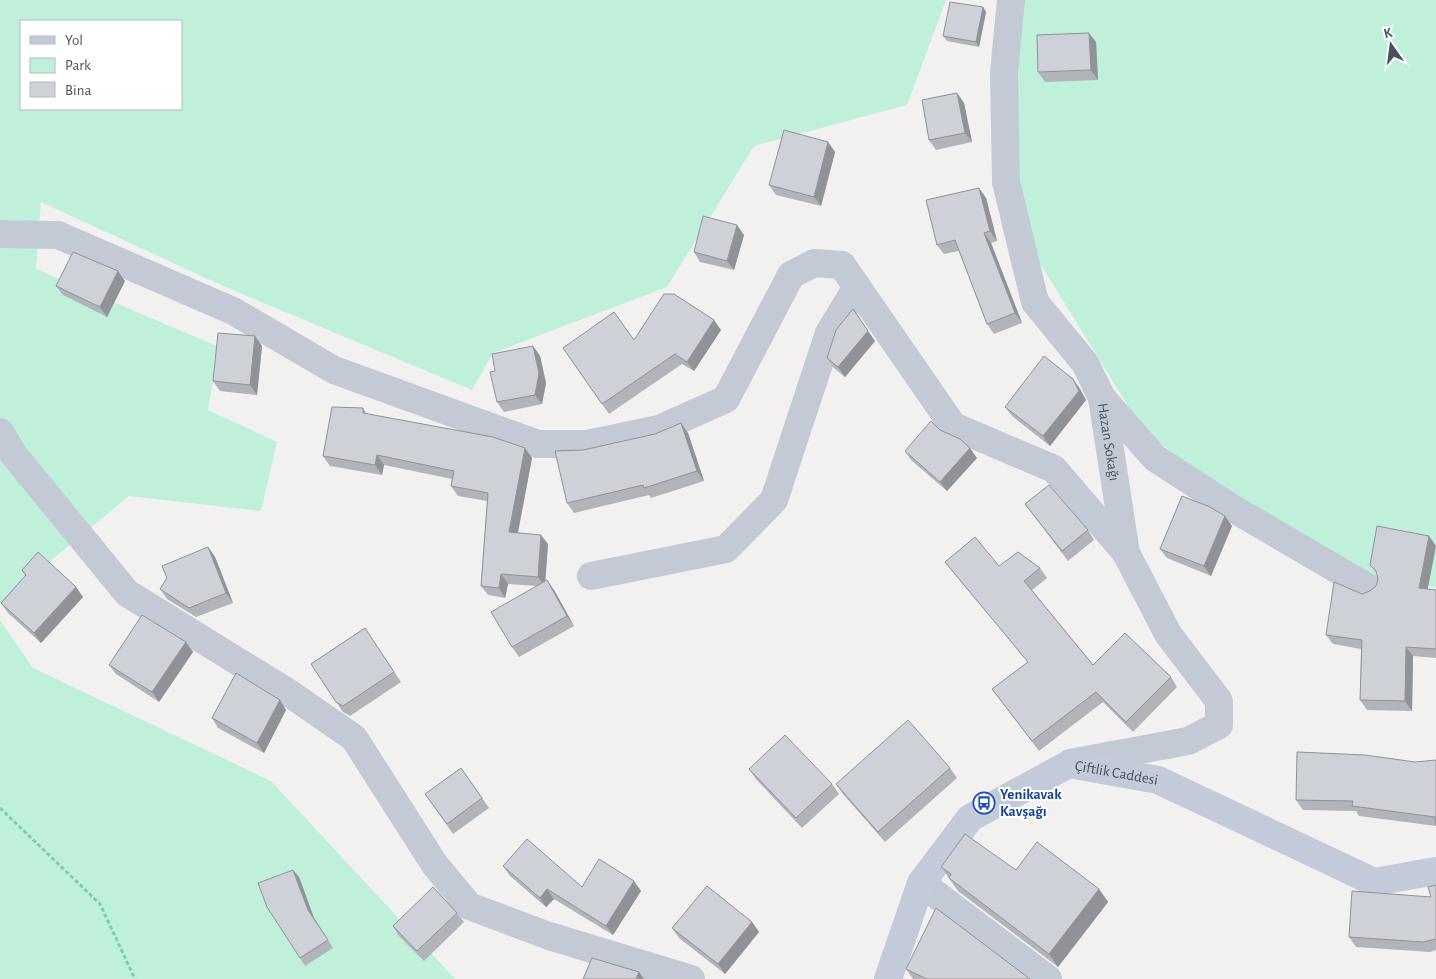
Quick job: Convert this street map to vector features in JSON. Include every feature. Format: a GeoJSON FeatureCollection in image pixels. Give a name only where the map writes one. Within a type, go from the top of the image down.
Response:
{"type":"FeatureCollection","features":[{"type":"Feature","properties":{"kind":"street","name":"Hazan Sokağı"},"geometry":{"type":"LineString","coordinates":[[1011,0],[1004,72],[1006,182],[1035,302],[1085,363],[1102,398],[1126,552],[1168,634],[1219,701],[1219,725],[1188,741],[1069,764]]}},
{"type":"Feature","properties":{"kind":"street"},"geometry":{"type":"LineString","coordinates":[[0,234],[58,235],[233,311],[334,370],[538,444],[587,444],[660,429],[726,399],[791,274],[814,263],[842,265],[953,426],[1054,469],[1126,552]]}},
{"type":"Feature","properties":{"kind":"street"},"geometry":{"type":"LineString","coordinates":[[591,576],[726,549],[774,500],[829,333],[857,287]]}},
{"type":"Feature","properties":{"kind":"street"},"geometry":{"type":"LineString","coordinates":[[1102,398],[1155,458],[1232,508],[1369,588]]}},
{"type":"Feature","properties":{"kind":"street"},"geometry":{"type":"LineString","coordinates":[[0,432],[14,455],[126,593],[289,693],[354,738],[435,865],[469,906],[549,936],[691,979]]}},
{"type":"Feature","properties":{"kind":"street","name":"Çiftlik Caddesi"},"geometry":{"type":"LineString","coordinates":[[888,979],[921,883],[970,818],[1069,764],[1158,780],[1374,882],[1436,871]]}},
{"type":"Feature","properties":{"kind":"street"},"geometry":{"type":"LineString","coordinates":[[921,883],[1048,979]]}},
{"type":"Feature","properties":{"kind":"path"},"geometry":{"type":"LineString","coordinates":[[0,808],[100,904],[135,979]]}},
{"type":"Feature","properties":{"kind":"green space"},"geometry":{"type":"Polygon","coordinates":[[[0,0],[946,0],[907,105],[754,146],[667,287],[493,353],[472,390],[223,286],[41,202],[36,269],[219,347],[208,410],[277,442],[261,511],[129,496],[0,603],[0,0]]]}},
{"type":"Feature","properties":{"kind":"green space"},"geometry":{"type":"Polygon","coordinates":[[[1019,0],[1436,0],[1436,587],[1311,566],[1141,427],[1022,234],[1010,55],[1019,0]]]}},
{"type":"Feature","properties":{"kind":"green space"},"geometry":{"type":"Polygon","coordinates":[[[0,620],[33,668],[271,781],[455,979],[0,979],[0,620]]]}},
{"type":"Feature","properties":{"kind":"building"},"geometry":{"type":"Polygon","coordinates":[[[950,2],[983,7],[976,42],[943,36],[950,2]]]}},
{"type":"Feature","properties":{"kind":"building"},"geometry":{"type":"Polygon","coordinates":[[[1089,33],[1091,70],[1038,72],[1037,35],[1089,33]]]}},
{"type":"Feature","properties":{"kind":"building"},"geometry":{"type":"Polygon","coordinates":[[[957,93],[965,133],[929,140],[922,100],[957,93]]]}},
{"type":"Feature","properties":{"kind":"building"},"geometry":{"type":"Polygon","coordinates":[[[784,130],[828,142],[814,197],[769,185],[784,130]]]}},
{"type":"Feature","properties":{"kind":"building"},"geometry":{"type":"Polygon","coordinates":[[[979,188],[990,231],[984,233],[1015,313],[987,324],[955,240],[937,245],[926,200],[979,188]]]}},
{"type":"Feature","properties":{"kind":"building"},"geometry":{"type":"Polygon","coordinates":[[[703,216],[737,225],[727,261],[694,252],[703,216]]]}},
{"type":"Feature","properties":{"kind":"building"},"geometry":{"type":"Polygon","coordinates":[[[73,252],[118,271],[100,307],[56,286],[73,252]]]}},
{"type":"Feature","properties":{"kind":"building"},"geometry":{"type":"Polygon","coordinates":[[[664,294],[674,294],[714,320],[687,362],[675,354],[602,404],[563,348],[614,312],[634,340],[664,294]]]}},
{"type":"Feature","properties":{"kind":"building"},"geometry":{"type":"Polygon","coordinates":[[[853,309],[868,331],[838,367],[827,358],[836,330],[853,309]]]}},
{"type":"Feature","properties":{"kind":"building"},"geometry":{"type":"Polygon","coordinates":[[[218,333],[255,336],[250,385],[213,381],[218,333]]]}},
{"type":"Feature","properties":{"kind":"building"},"geometry":{"type":"Polygon","coordinates":[[[533,346],[539,373],[535,395],[497,402],[490,372],[495,371],[492,354],[533,346]]]}},
{"type":"Feature","properties":{"kind":"building"},"geometry":{"type":"Polygon","coordinates":[[[1044,356],[1073,379],[1079,391],[1043,436],[1005,407],[1044,356]]]}},
{"type":"Feature","properties":{"kind":"building"},"geometry":{"type":"Polygon","coordinates":[[[332,407],[363,408],[363,413],[493,437],[525,448],[509,532],[541,535],[538,577],[501,574],[499,588],[481,586],[488,493],[451,486],[454,471],[377,455],[375,465],[323,456],[332,407]]]}},
{"type":"Feature","properties":{"kind":"building"},"geometry":{"type":"Polygon","coordinates":[[[931,421],[940,430],[960,439],[970,448],[940,482],[905,451],[931,421]]]}},
{"type":"Feature","properties":{"kind":"building"},"geometry":{"type":"Polygon","coordinates":[[[681,423],[697,471],[644,488],[643,485],[567,503],[555,451],[583,450],[655,434],[681,423]]]}},
{"type":"Feature","properties":{"kind":"building"},"geometry":{"type":"Polygon","coordinates":[[[1049,485],[1088,530],[1062,551],[1025,504],[1049,485]]]}},
{"type":"Feature","properties":{"kind":"building"},"geometry":{"type":"Polygon","coordinates":[[[1182,496],[1210,507],[1225,516],[1204,566],[1160,549],[1182,496]]]}},
{"type":"Feature","properties":{"kind":"building"},"geometry":{"type":"Polygon","coordinates":[[[1377,526],[1429,536],[1419,588],[1436,590],[1436,649],[1406,647],[1405,701],[1360,700],[1362,640],[1326,635],[1334,582],[1362,594],[1376,586],[1378,579],[1376,571],[1370,565],[1377,526]]]}},
{"type":"Feature","properties":{"kind":"building"},"geometry":{"type":"Polygon","coordinates":[[[975,537],[999,566],[1018,552],[1040,568],[1024,581],[1093,665],[1125,633],[1171,677],[1126,722],[1096,692],[1032,741],[992,689],[1028,662],[945,562],[975,537]]]}},
{"type":"Feature","properties":{"kind":"building"},"geometry":{"type":"Polygon","coordinates":[[[208,547],[226,593],[189,608],[160,589],[167,578],[162,566],[208,547]]]}},
{"type":"Feature","properties":{"kind":"building"},"geometry":{"type":"Polygon","coordinates":[[[38,552],[76,587],[34,633],[1,603],[26,575],[22,570],[38,552]]]}},
{"type":"Feature","properties":{"kind":"building"},"geometry":{"type":"Polygon","coordinates":[[[547,580],[567,616],[512,647],[491,612],[547,580]]]}},
{"type":"Feature","properties":{"kind":"building"},"geometry":{"type":"Polygon","coordinates":[[[142,615],[186,642],[152,692],[109,665],[142,615]]]}},
{"type":"Feature","properties":{"kind":"building"},"geometry":{"type":"Polygon","coordinates":[[[365,628],[394,672],[343,706],[336,702],[311,664],[365,628]]]}},
{"type":"Feature","properties":{"kind":"building"},"geometry":{"type":"Polygon","coordinates":[[[236,673],[280,700],[257,743],[212,718],[236,673]]]}},
{"type":"Feature","properties":{"kind":"building"},"geometry":{"type":"Polygon","coordinates":[[[908,720],[950,768],[878,832],[836,784],[908,720]]]}},
{"type":"Feature","properties":{"kind":"building"},"geometry":{"type":"Polygon","coordinates":[[[785,735],[832,784],[796,818],[749,769],[785,735]]]}},
{"type":"Feature","properties":{"kind":"building"},"geometry":{"type":"Polygon","coordinates":[[[1297,752],[1365,755],[1415,762],[1436,760],[1436,825],[1435,817],[1352,806],[1353,801],[1296,800],[1297,752]]]}},
{"type":"Feature","properties":{"kind":"building"},"geometry":{"type":"Polygon","coordinates":[[[461,768],[482,798],[447,824],[425,794],[461,768]]]}},
{"type":"Feature","properties":{"kind":"building"},"geometry":{"type":"Polygon","coordinates":[[[965,834],[1016,870],[1037,842],[1099,889],[1049,954],[949,878],[951,874],[941,867],[965,834]]]}},
{"type":"Feature","properties":{"kind":"building"},"geometry":{"type":"Polygon","coordinates":[[[527,839],[582,887],[599,859],[634,881],[606,926],[547,889],[540,898],[503,866],[527,839]]]}},
{"type":"Feature","properties":{"kind":"building"},"geometry":{"type":"Polygon","coordinates":[[[293,870],[308,910],[328,940],[300,958],[267,907],[258,883],[293,870]]]}},
{"type":"Feature","properties":{"kind":"building"},"geometry":{"type":"Polygon","coordinates":[[[1436,885],[1436,939],[1423,942],[1349,937],[1352,891],[1431,897],[1428,887],[1436,885]]]}},
{"type":"Feature","properties":{"kind":"building"},"geometry":{"type":"Polygon","coordinates":[[[707,886],[752,922],[718,964],[672,928],[707,886]]]}},
{"type":"Feature","properties":{"kind":"building"},"geometry":{"type":"Polygon","coordinates":[[[433,887],[457,913],[417,951],[393,926],[433,887]]]}},
{"type":"Feature","properties":{"kind":"building"},"geometry":{"type":"Polygon","coordinates":[[[936,908],[1030,979],[927,979],[906,969],[936,908]]]}},
{"type":"Feature","properties":{"kind":"building"},"geometry":{"type":"Polygon","coordinates":[[[592,958],[639,972],[636,979],[583,979],[592,958]]]}},
{"type":"Feature","properties":{"kind":"place","name":"Yenikavak Kavşağı"},"geometry":{"type":"Point","coordinates":[984,803]}}]}
